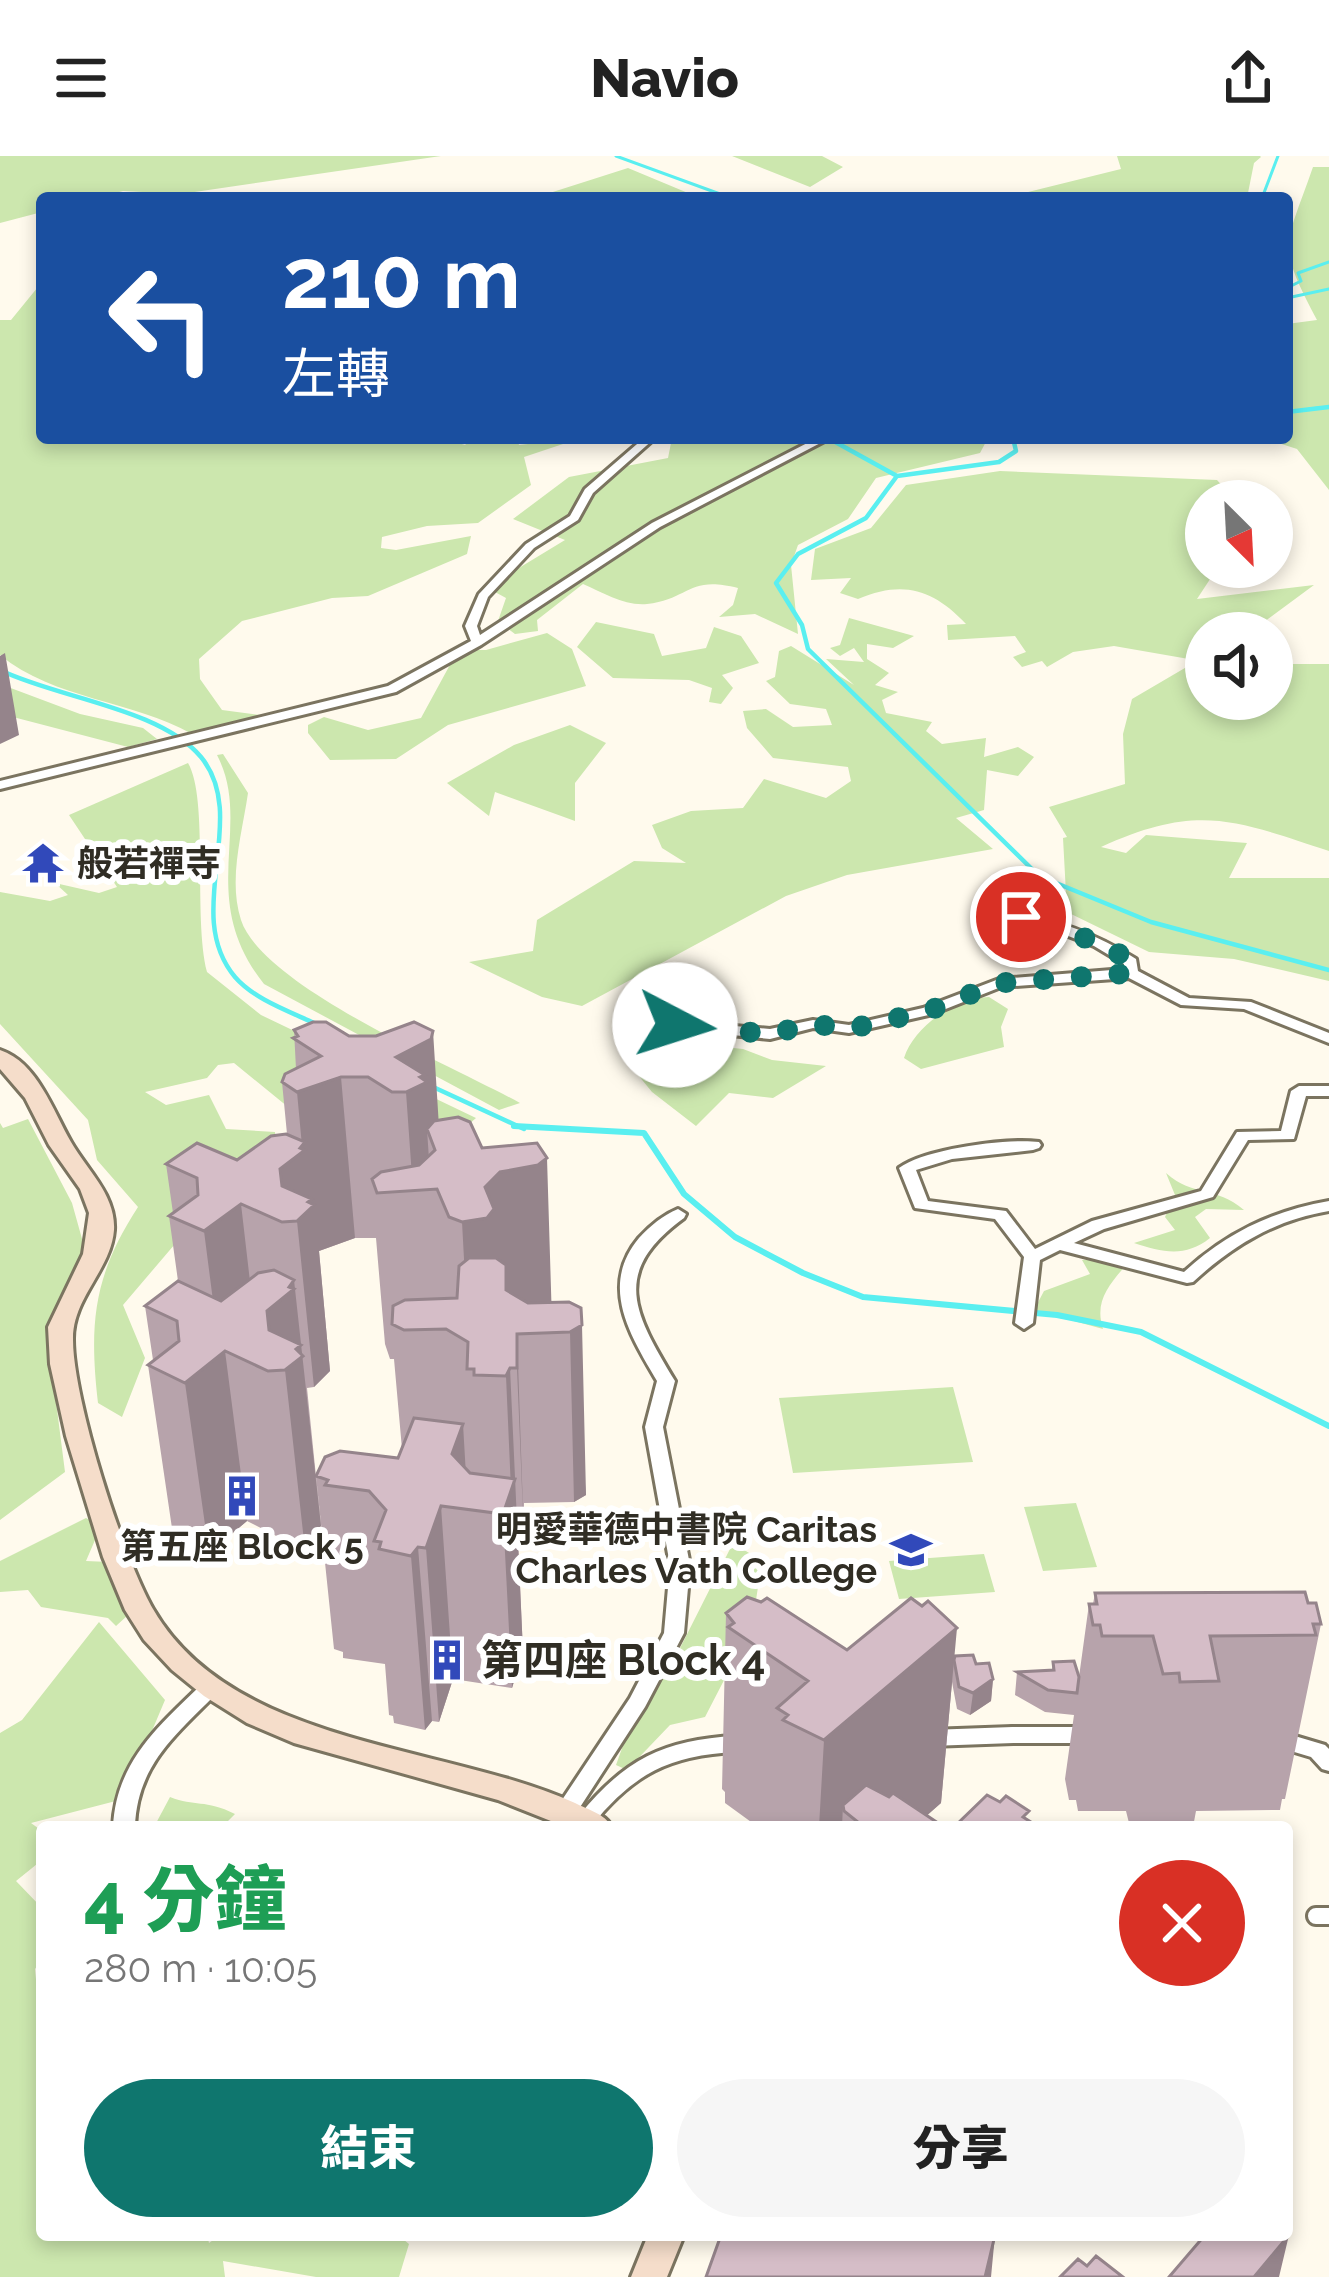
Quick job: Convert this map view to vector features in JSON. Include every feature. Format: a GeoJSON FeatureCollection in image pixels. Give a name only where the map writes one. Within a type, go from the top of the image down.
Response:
{"type":"FeatureCollection","features":[{"type":"Feature","properties":{"kind":"main road"},"geometry":{"type":"LineString","coordinates":[[0,1057],[37,1091],[62,1146],[100,1205],[99,1245],[68,1303],[60,1337],[125,1582],[162,1643],[211,1687],[310,1737],[582,1820]]}},
{"type":"Feature","properties":{"kind":"main road"},"geometry":{"type":"LineString","coordinates":[[649,2277],[664,2241]]}},
{"type":"Feature","properties":{"kind":"street"},"geometry":{"type":"LineString","coordinates":[[477,642],[471,626],[483,596],[530,546],[574,518],[590,491],[643,444]]}},
{"type":"Feature","properties":{"kind":"street"},"geometry":{"type":"LineString","coordinates":[[0,785],[392,689],[477,642],[656,525],[813,444]]}},
{"type":"Feature","properties":{"kind":"street"},"geometry":{"type":"LineString","coordinates":[[990,916],[1036,921],[1106,945],[1131,962],[1131,973]]}},
{"type":"Feature","properties":{"kind":"street"},"geometry":{"type":"LineString","coordinates":[[675,1025],[770,1034],[813,1024],[849,1029],[928,1011],[999,983],[1131,973],[1186,1002],[1246,1005],[1329,1039]]}},
{"type":"Feature","properties":{"kind":"street"},"geometry":{"type":"LineString","coordinates":[[1032,1257],[1098,1225],[1207,1194],[1243,1135],[1288,1136],[1299,1091],[1329,1091]]}},
{"type":"Feature","properties":{"kind":"street"},"geometry":{"type":"LineString","coordinates":[[1025,1314],[1032,1257],[1000,1215],[921,1205],[908,1168],[937,1154],[960,1157],[1033,1145]]}},
{"type":"Feature","properties":{"kind":"street"},"geometry":{"type":"LineString","coordinates":[[1062,1245],[1187,1278],[1219,1246],[1273,1219],[1329,1206]]}},
{"type":"Feature","properties":{"kind":"street"},"geometry":{"type":"LineString","coordinates":[[582,1820],[674,1634],[680,1565],[654,1427],[666,1381],[627,1312],[626,1287],[643,1241],[678,1214]]}},
{"type":"Feature","properties":{"kind":"street"},"geometry":{"type":"LineString","coordinates":[[125,1821],[129,1784],[154,1744],[211,1687]]}},
{"type":"Feature","properties":{"kind":"street"},"geometry":{"type":"LineString","coordinates":[[915,1739],[1122,1734]]}},
{"type":"Feature","properties":{"kind":"street"},"geometry":{"type":"LineString","coordinates":[[1253,1737],[1301,1743],[1329,1763]]}},
{"type":"Feature","properties":{"kind":"street"},"geometry":{"type":"LineString","coordinates":[[582,1820],[612,1789],[671,1748],[758,1744]]}},
{"type":"Feature","properties":{"kind":"green space"},"geometry":{"type":"Polygon","coordinates":[[[0,156],[441,156],[195,192],[36,192],[36,214],[0,223],[0,156]]]}},
{"type":"Feature","properties":{"kind":"green space"},"geometry":{"type":"Polygon","coordinates":[[[732,156],[822,156],[843,167],[810,187],[732,156]]]}},
{"type":"Feature","properties":{"kind":"green space"},"geometry":{"type":"Polygon","coordinates":[[[1117,156],[1261,157],[1254,163],[1248,192],[1028,192],[1121,169],[1117,156]]]}},
{"type":"Feature","properties":{"kind":"green space"},"geometry":{"type":"Polygon","coordinates":[[[1313,167],[1329,167],[1329,490],[1297,449],[1282,444],[1293,444],[1293,323],[1317,320],[1293,269],[1296,214],[1313,167]]]}},
{"type":"Feature","properties":{"kind":"green space"},"geometry":{"type":"Polygon","coordinates":[[[628,168],[686,192],[553,192],[628,168]]]}},
{"type":"Feature","properties":{"kind":"green space"},"geometry":{"type":"Polygon","coordinates":[[[36,289],[36,444],[563,444],[524,457],[531,485],[478,523],[427,526],[382,537],[381,548],[396,550],[471,536],[467,554],[368,596],[332,598],[242,621],[199,659],[200,679],[222,710],[267,716],[192,734],[45,682],[0,655],[0,320],[11,320],[36,289]]]}},
{"type":"Feature","properties":{"kind":"green space"},"geometry":{"type":"Polygon","coordinates":[[[671,444],[985,444],[980,453],[876,478],[848,519],[798,545],[791,565],[798,634],[755,614],[719,617],[733,605],[738,588],[709,584],[639,604],[583,584],[537,620],[538,631],[515,634],[498,621],[506,598],[495,592],[509,574],[565,540],[513,519],[569,477],[668,458],[671,444]]]}},
{"type":"Feature","properties":{"kind":"green space"},"geometry":{"type":"Polygon","coordinates":[[[1000,471],[1217,480],[1185,480],[1185,588],[1204,588],[1197,599],[1314,585],[1277,612],[1185,612],[1185,658],[1114,646],[1073,652],[1047,667],[1042,661],[1022,667],[1013,657],[1026,652],[1015,636],[948,640],[947,625],[966,624],[929,596],[903,589],[858,599],[840,593],[851,578],[811,580],[815,549],[871,528],[906,485],[1000,471]]]}},
{"type":"Feature","properties":{"kind":"green space"},"geometry":{"type":"Polygon","coordinates":[[[849,618],[914,636],[893,648],[867,644],[867,659],[889,673],[875,685],[898,692],[882,700],[886,713],[932,722],[926,731],[942,744],[986,738],[984,757],[1018,747],[1034,757],[1018,776],[987,770],[984,810],[956,818],[993,849],[847,875],[786,896],[582,1006],[542,997],[469,962],[533,951],[537,920],[634,861],[686,863],[662,848],[652,825],[691,811],[743,808],[764,779],[826,798],[851,781],[848,767],[773,758],[747,728],[743,711],[766,709],[793,727],[832,725],[826,709],[790,704],[766,681],[775,677],[779,651],[791,646],[854,685],[826,659],[864,662],[854,648],[840,656],[830,648],[840,645],[849,618]]]}},
{"type":"Feature","properties":{"kind":"green space"},"geometry":{"type":"Polygon","coordinates":[[[596,622],[654,634],[662,656],[706,648],[714,627],[741,636],[759,663],[722,675],[733,688],[721,704],[709,702],[712,688],[689,680],[613,678],[577,647],[596,622]]]}},
{"type":"Feature","properties":{"kind":"green space"},"geometry":{"type":"Polygon","coordinates":[[[547,633],[572,649],[586,686],[448,725],[396,759],[330,760],[308,733],[308,725],[324,717],[368,730],[421,718],[458,650],[486,650],[547,633]]]}},
{"type":"Feature","properties":{"kind":"green space"},"geometry":{"type":"Polygon","coordinates":[[[1293,664],[1329,664],[1329,851],[1216,821],[1164,825],[1101,847],[1126,853],[1146,835],[1247,843],[1229,878],[1329,878],[1329,981],[1234,959],[1149,952],[1067,912],[1063,838],[1067,837],[1049,807],[1125,784],[1123,734],[1132,699],[1185,668],[1185,720],[1293,720],[1293,664]]]}},
{"type":"Feature","properties":{"kind":"green space"},"geometry":{"type":"Polygon","coordinates":[[[0,684],[80,714],[143,728],[157,739],[128,747],[13,717],[0,684]]]}},
{"type":"Feature","properties":{"kind":"green space"},"geometry":{"type":"Polygon","coordinates":[[[570,725],[606,743],[575,783],[575,821],[495,792],[489,816],[447,783],[514,745],[570,725]]]}},
{"type":"Feature","properties":{"kind":"green space"},"geometry":{"type":"Polygon","coordinates":[[[223,754],[248,793],[236,889],[241,920],[257,946],[322,998],[520,1103],[499,1110],[264,984],[233,922],[230,808],[217,755],[223,754]]]}},
{"type":"Feature","properties":{"kind":"green space"},"geometry":{"type":"Polygon","coordinates":[[[188,763],[198,803],[207,972],[261,1015],[476,1118],[452,1139],[288,1107],[234,1063],[218,1065],[207,1078],[145,1092],[166,1105],[209,1095],[226,1129],[275,1132],[276,1147],[192,1224],[123,1305],[145,1358],[122,1417],[98,1403],[95,1324],[103,1279],[138,1207],[97,1160],[88,1120],[0,1024],[0,892],[50,901],[68,895],[55,883],[99,893],[117,887],[69,815],[188,763]]]}},
{"type":"Feature","properties":{"kind":"green space"},"geometry":{"type":"Polygon","coordinates":[[[989,997],[1008,1009],[1001,1027],[1004,1047],[921,1069],[904,1058],[917,1035],[938,1016],[963,1002],[989,997]]]}},
{"type":"Feature","properties":{"kind":"green space"},"geometry":{"type":"Polygon","coordinates":[[[637,1038],[743,1049],[772,1060],[826,1066],[773,1098],[729,1093],[696,1126],[652,1092],[629,1064],[709,1063],[711,1056],[646,1050],[637,1038]]]}},
{"type":"Feature","properties":{"kind":"green space"},"geometry":{"type":"Polygon","coordinates":[[[28,1119],[72,1203],[84,1246],[49,1347],[65,1472],[0,1520],[0,1123],[3,1128],[28,1119]]]}},
{"type":"Feature","properties":{"kind":"green space"},"geometry":{"type":"Polygon","coordinates":[[[1166,1173],[1244,1210],[1206,1209],[1195,1217],[1210,1238],[1182,1251],[1134,1243],[1175,1230],[1165,1217],[1175,1195],[1166,1173]]]}},
{"type":"Feature","properties":{"kind":"green space"},"geometry":{"type":"Polygon","coordinates":[[[1132,1258],[1103,1299],[1103,1329],[1034,1310],[1044,1291],[1090,1274],[1082,1260],[1132,1258]]]}},
{"type":"Feature","properties":{"kind":"green space"},"geometry":{"type":"Polygon","coordinates":[[[953,1387],[973,1462],[793,1473],[779,1398],[953,1387]]]}},
{"type":"Feature","properties":{"kind":"green space"},"geometry":{"type":"Polygon","coordinates":[[[1076,1503],[1097,1567],[1043,1571],[1024,1507],[1076,1503]]]}},
{"type":"Feature","properties":{"kind":"green space"},"geometry":{"type":"Polygon","coordinates":[[[86,1518],[101,1526],[86,1561],[109,1562],[128,1615],[116,1626],[108,1618],[41,1607],[28,1590],[0,1592],[0,1561],[86,1518]]]}},
{"type":"Feature","properties":{"kind":"green space"},"geometry":{"type":"Polygon","coordinates":[[[733,1543],[762,1561],[752,1626],[705,1717],[670,1725],[627,1770],[616,1765],[630,1726],[672,1664],[733,1543]]]}},
{"type":"Feature","properties":{"kind":"green space"},"geometry":{"type":"Polygon","coordinates":[[[984,1554],[995,1592],[899,1599],[889,1561],[984,1554]]]}},
{"type":"Feature","properties":{"kind":"green space"},"geometry":{"type":"Polygon","coordinates":[[[99,1622],[165,1700],[146,1745],[135,1796],[31,1823],[36,1827],[36,1865],[16,1881],[36,1902],[36,2241],[405,2241],[409,2244],[399,2277],[316,2277],[223,2261],[225,2277],[0,2277],[0,1733],[22,1720],[99,1622]]]}},
{"type":"Feature","properties":{"kind":"green space"},"geometry":{"type":"Polygon","coordinates":[[[170,1797],[235,1814],[228,1821],[157,1821],[170,1797]]]}},
{"type":"Feature","properties":{"kind":"building"},"geometry":{"type":"Polygon","coordinates":[[[326,1022],[349,1036],[376,1036],[414,1022],[433,1031],[431,1039],[396,1057],[425,1075],[420,1077],[427,1082],[406,1092],[392,1092],[368,1077],[341,1077],[297,1092],[282,1082],[285,1074],[321,1056],[293,1038],[298,1036],[294,1030],[326,1022]]]}},
{"type":"Feature","properties":{"kind":"building"},"geometry":{"type":"Polygon","coordinates":[[[458,1117],[470,1122],[482,1148],[537,1143],[547,1158],[538,1165],[500,1172],[485,1187],[494,1209],[487,1218],[462,1222],[449,1217],[437,1189],[377,1193],[372,1179],[381,1172],[419,1165],[435,1150],[427,1129],[434,1121],[458,1117]]]}},
{"type":"Feature","properties":{"kind":"building"},"geometry":{"type":"Polygon","coordinates":[[[286,1134],[305,1142],[300,1148],[305,1150],[280,1169],[282,1186],[312,1199],[308,1202],[314,1205],[297,1221],[282,1222],[241,1204],[204,1231],[169,1216],[198,1195],[197,1178],[166,1164],[197,1143],[237,1160],[271,1136],[286,1134]]]}},
{"type":"Feature","properties":{"kind":"building"},"geometry":{"type":"Polygon","coordinates":[[[469,1258],[496,1258],[506,1265],[506,1290],[528,1303],[569,1302],[581,1308],[582,1325],[570,1332],[517,1334],[517,1368],[510,1368],[506,1376],[474,1375],[474,1369],[467,1369],[468,1342],[446,1329],[404,1330],[392,1324],[393,1306],[405,1300],[457,1298],[459,1266],[469,1258]]]}},
{"type":"Feature","properties":{"kind":"building"},"geometry":{"type":"Polygon","coordinates":[[[274,1270],[294,1280],[289,1287],[294,1289],[267,1311],[269,1330],[301,1345],[296,1349],[303,1356],[285,1370],[268,1371],[225,1351],[185,1383],[148,1365],[179,1341],[177,1321],[145,1306],[178,1281],[221,1301],[258,1273],[274,1270]]]}},
{"type":"Feature","properties":{"kind":"building"},"geometry":{"type":"Polygon","coordinates":[[[414,1418],[463,1424],[452,1454],[470,1473],[515,1479],[503,1514],[441,1506],[426,1548],[418,1547],[411,1556],[379,1549],[381,1542],[374,1541],[386,1510],[369,1491],[325,1485],[328,1480],[316,1476],[325,1457],[340,1451],[398,1458],[414,1418]]]}},
{"type":"Feature","properties":{"kind":"building"},"geometry":{"type":"Polygon","coordinates":[[[1305,1592],[1308,1603],[1316,1603],[1321,1624],[1313,1624],[1316,1635],[1210,1636],[1219,1681],[1180,1682],[1179,1673],[1163,1674],[1153,1636],[1102,1636],[1100,1625],[1093,1625],[1089,1604],[1097,1604],[1095,1593],[1305,1592]]]}},
{"type":"Feature","properties":{"kind":"building"},"geometry":{"type":"Polygon","coordinates":[[[747,1597],[761,1602],[767,1598],[847,1650],[911,1598],[922,1606],[928,1601],[957,1628],[824,1740],[783,1720],[788,1715],[777,1708],[808,1681],[728,1627],[734,1623],[726,1613],[747,1597]]]}},
{"type":"Feature","properties":{"kind":"building"},"geometry":{"type":"Polygon","coordinates":[[[973,1655],[976,1664],[989,1663],[993,1679],[973,1693],[959,1687],[954,1660],[955,1656],[973,1655]]]}},
{"type":"Feature","properties":{"kind":"building"},"geometry":{"type":"Polygon","coordinates":[[[1074,1661],[1077,1693],[1048,1690],[1017,1672],[1054,1670],[1053,1662],[1074,1661]]]}},
{"type":"Feature","properties":{"kind":"building"},"geometry":{"type":"Polygon","coordinates":[[[866,1785],[889,1797],[893,1793],[935,1821],[856,1821],[843,1805],[866,1785]]]}},
{"type":"Feature","properties":{"kind":"building"},"geometry":{"type":"Polygon","coordinates":[[[987,1795],[1000,1802],[1006,1796],[1029,1811],[1023,1817],[1029,1821],[960,1821],[987,1795]]]}},
{"type":"Feature","properties":{"kind":"building"},"geometry":{"type":"Polygon","coordinates":[[[719,2241],[994,2241],[985,2277],[706,2277],[719,2241]]]}},
{"type":"Feature","properties":{"kind":"building"},"geometry":{"type":"Polygon","coordinates":[[[1200,2241],[1284,2241],[1254,2277],[1169,2277],[1200,2241]]]}},
{"type":"Feature","properties":{"kind":"building"},"geometry":{"type":"Polygon","coordinates":[[[1096,2256],[1123,2277],[1060,2277],[1078,2259],[1087,2266],[1096,2256]]]}},
{"type":"Feature","properties":{"kind":"waterway"},"geometry":{"type":"LineString","coordinates":[[616,156],[715,192]]}},
{"type":"Feature","properties":{"kind":"waterway"},"geometry":{"type":"LineString","coordinates":[[1264,192],[1278,156]]}},
{"type":"Feature","properties":{"kind":"waterway"},"geometry":{"type":"LineString","coordinates":[[1293,285],[1301,281],[1298,273],[1329,262]]}},
{"type":"Feature","properties":{"kind":"waterway"},"geometry":{"type":"LineString","coordinates":[[1293,297],[1329,289]]}},
{"type":"Feature","properties":{"kind":"waterway"},"geometry":{"type":"LineString","coordinates":[[1293,411],[1329,407],[1309,409]]}},
{"type":"Feature","properties":{"kind":"waterway"},"geometry":{"type":"LineString","coordinates":[[839,444],[897,476]]}},
{"type":"Feature","properties":{"kind":"waterway"},"geometry":{"type":"LineString","coordinates":[[897,476],[999,462],[1016,451],[1014,444]]}},
{"type":"Feature","properties":{"kind":"waterway"},"geometry":{"type":"LineString","coordinates":[[897,476],[866,518],[798,554],[776,583],[802,625],[808,649],[1039,876],[1151,922],[1329,970]]}},
{"type":"Feature","properties":{"kind":"waterway"},"geometry":{"type":"LineString","coordinates":[[0,670],[134,715],[183,740],[201,757],[215,781],[220,808],[214,895],[220,952],[235,977],[252,992],[314,1023]]}},
{"type":"Feature","properties":{"kind":"waterway"},"geometry":{"type":"LineString","coordinates":[[431,1086],[518,1126]]}},
{"type":"Feature","properties":{"kind":"waterway"},"geometry":{"type":"LineString","coordinates":[[518,1126],[644,1133],[684,1194],[735,1237],[803,1273],[863,1297],[1057,1315],[1141,1332],[1329,1426]]}},
{"type":"Feature","properties":{"kind":"waterway"},"geometry":{"type":"LineString","coordinates":[[518,1126],[524,1129]]}},
{"type":"Feature","properties":{"kind":"place","name":"般若禪寺"},"geometry":{"type":"Point","coordinates":[43,863]}},
{"type":"Feature","properties":{"kind":"place","name":"第五座 Block 5"},"geometry":{"type":"Point","coordinates":[242,1496]}},
{"type":"Feature","properties":{"kind":"place","name":"明愛華德中書院 Caritas Charles Vath College"},"geometry":{"type":"Point","coordinates":[911,1550]}},
{"type":"Feature","properties":{"kind":"place","name":"第四座 Block 4"},"geometry":{"type":"Point","coordinates":[447,1660]}},
{"type":"Feature","properties":{"kind":"route"},"geometry":{"type":"LineString","coordinates":[[675,1025],[770,1034],[813,1024],[849,1029],[928,1011],[946,1000],[999,983],[1131,973],[1131,962],[1106,945],[1021,917]]}}]}
